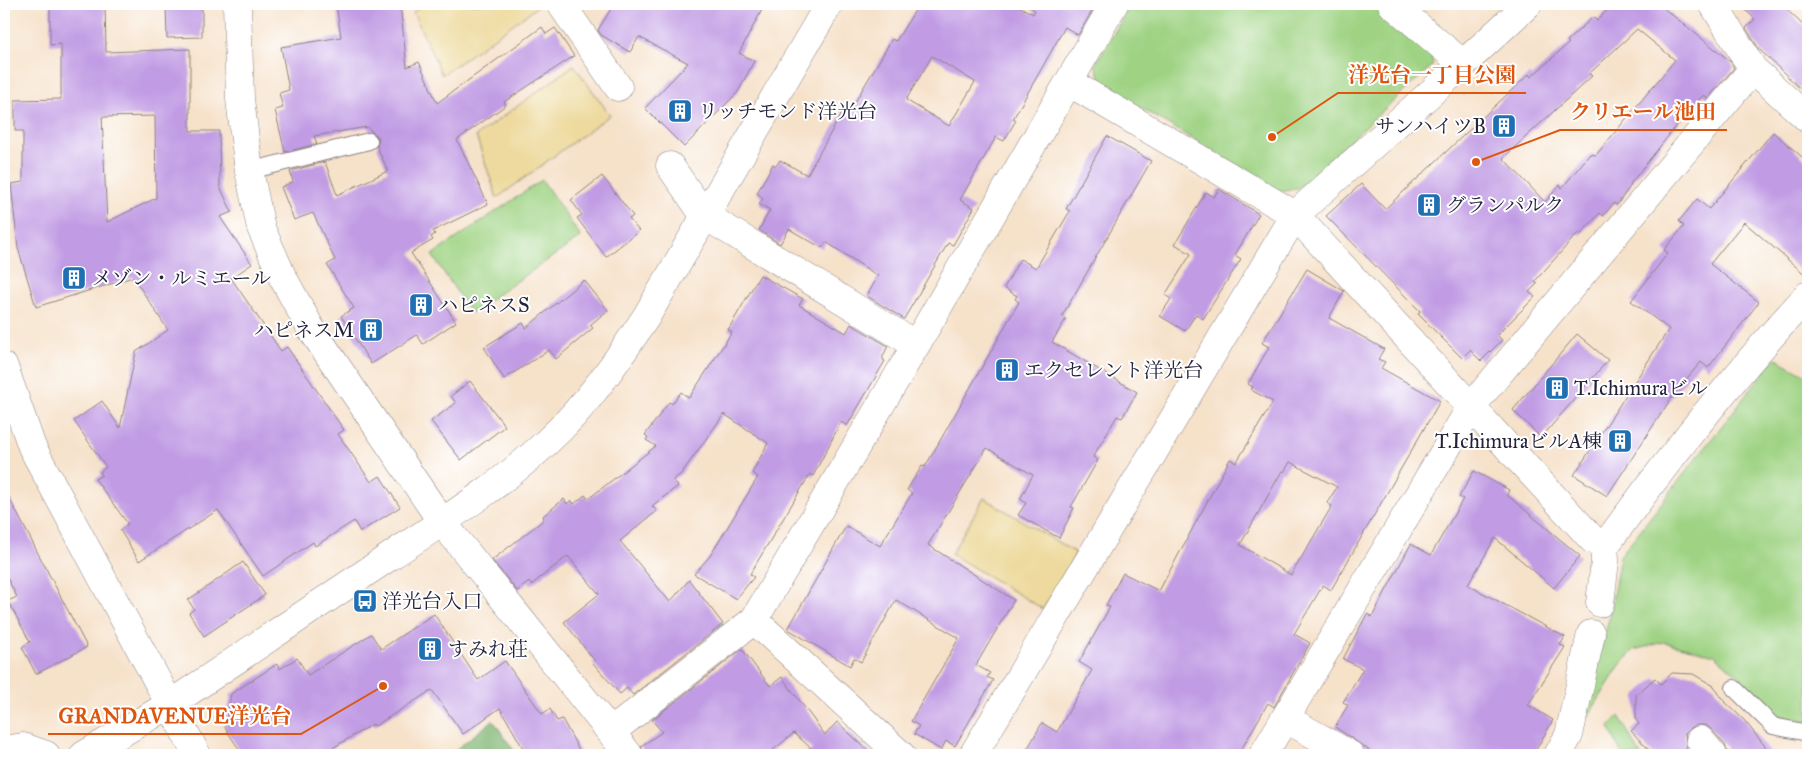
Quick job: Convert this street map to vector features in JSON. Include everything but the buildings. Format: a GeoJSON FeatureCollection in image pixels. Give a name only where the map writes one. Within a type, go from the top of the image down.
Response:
{"type":"FeatureCollection","features":[{"type":"Feature","properties":{"kind":"street"},"geometry":{"type":"LineString","coordinates":[[237,4],[240,99],[249,171],[261,228],[282,276],[310,327],[442,522],[628,755]]}},
{"type":"Feature","properties":{"kind":"street"},"geometry":{"type":"LineString","coordinates":[[561,4],[618,87]]}},
{"type":"Feature","properties":{"kind":"street"},"geometry":{"type":"LineString","coordinates":[[84,755],[169,704],[442,522],[513,471],[548,441],[580,408],[614,365],[646,317],[829,4]]}},
{"type":"Feature","properties":{"kind":"street"},"geometry":{"type":"LineString","coordinates":[[611,732],[754,620],[1070,83],[1114,4]]}},
{"type":"Feature","properties":{"kind":"street"},"geometry":{"type":"LineString","coordinates":[[1392,4],[1463,64]]}},
{"type":"Feature","properties":{"kind":"street"},"geometry":{"type":"LineString","coordinates":[[973,755],[1295,215],[1528,4]]}},
{"type":"Feature","properties":{"kind":"street"},"geometry":{"type":"LineString","coordinates":[[1713,4],[1753,69],[1806,113]]}},
{"type":"Feature","properties":{"kind":"street"},"geometry":{"type":"LineString","coordinates":[[1263,755],[1471,407],[1753,69]]}},
{"type":"Feature","properties":{"kind":"street"},"geometry":{"type":"LineString","coordinates":[[1070,83],[1295,215],[1593,540],[1604,543],[1610,539],[1680,444],[1764,343],[1808,295]]}},
{"type":"Feature","properties":{"kind":"street"},"geometry":{"type":"LineString","coordinates":[[670,166],[704,215],[916,345]]}},
{"type":"Feature","properties":{"kind":"street"},"geometry":{"type":"LineString","coordinates":[[4,368],[32,447],[197,755]]}},
{"type":"Feature","properties":{"kind":"street"},"geometry":{"type":"LineString","coordinates":[[1600,603],[1605,561],[1604,543]]}},
{"type":"Feature","properties":{"kind":"street"},"geometry":{"type":"LineString","coordinates":[[754,620],[901,755]]}},
{"type":"Feature","properties":{"kind":"street"},"geometry":{"type":"LineString","coordinates":[[1558,755],[1570,734],[1591,634]]}},
{"type":"Feature","properties":{"kind":"street"},"geometry":{"type":"LineString","coordinates":[[1285,718],[1350,755]]}},
{"type":"Feature","properties":{"kind":"street"},"geometry":{"type":"LineString","coordinates":[[4,750],[24,747],[46,755]]}},
{"type":"Feature","properties":{"kind":"lane"},"geometry":{"type":"LineString","coordinates":[[249,171],[369,141]]}},
{"type":"Feature","properties":{"kind":"lane"},"geometry":{"type":"LineString","coordinates":[[1734,688],[1773,726],[1808,733]]}},
{"type":"Feature","properties":{"kind":"green space"},"geometry":{"type":"Polygon","coordinates":[[[1131,4],[1374,4],[1430,50],[1433,65],[1298,188],[1280,191],[1104,86],[1095,65],[1131,4]]]}},
{"type":"Feature","properties":{"kind":"green space"},"geometry":{"type":"Polygon","coordinates":[[[542,180],[581,237],[471,313],[432,255],[542,180]]]}},
{"type":"Feature","properties":{"kind":"green space"},"geometry":{"type":"Polygon","coordinates":[[[1775,358],[1808,376],[1808,393],[1806,397],[1808,400],[1808,721],[1775,715],[1743,680],[1715,655],[1664,642],[1634,650],[1620,665],[1589,715],[1583,715],[1609,619],[1620,556],[1775,358]]]}},
{"type":"Feature","properties":{"kind":"green space"},"geometry":{"type":"Polygon","coordinates":[[[1619,716],[1641,755],[1622,755],[1609,727],[1619,716]]]}},
{"type":"Feature","properties":{"kind":"green space"},"geometry":{"type":"Polygon","coordinates":[[[493,720],[517,755],[449,755],[493,720]]]}},
{"type":"Feature","properties":{"kind":"sand"},"geometry":{"type":"Polygon","coordinates":[[[424,4],[541,4],[442,75],[413,12],[424,4]]]}},
{"type":"Feature","properties":{"kind":"sand"},"geometry":{"type":"Polygon","coordinates":[[[574,65],[610,115],[497,198],[476,136],[574,65]]]}},
{"type":"Feature","properties":{"kind":"sand"},"geometry":{"type":"Polygon","coordinates":[[[984,498],[1076,553],[1043,609],[951,554],[984,498]]]}},
{"type":"Feature","properties":{"kind":"place","name":"リッチモンド洋光台"},"geometry":{"type":"Point","coordinates":[680,111]}},
{"type":"Feature","properties":{"kind":"place","name":"サンハイツB"},"geometry":{"type":"Point","coordinates":[1504,126]}},
{"type":"Feature","properties":{"kind":"place","name":"洋光台一丁目公園"},"geometry":{"type":"Point","coordinates":[1272,137]}},
{"type":"Feature","properties":{"kind":"place","name":"クリエール池田"},"geometry":{"type":"Point","coordinates":[1476,162]}},
{"type":"Feature","properties":{"kind":"place","name":"グランパルク"},"geometry":{"type":"Point","coordinates":[1429,205]}},
{"type":"Feature","properties":{"kind":"place","name":"メゾン・ルミエール"},"geometry":{"type":"Point","coordinates":[74,278]}},
{"type":"Feature","properties":{"kind":"place","name":"ハピネスS"},"geometry":{"type":"Point","coordinates":[421,305]}},
{"type":"Feature","properties":{"kind":"place","name":"ハピネスM"},"geometry":{"type":"Point","coordinates":[371,330]}},
{"type":"Feature","properties":{"kind":"place","name":"エクセレント洋光台"},"geometry":{"type":"Point","coordinates":[1007,370]}},
{"type":"Feature","properties":{"kind":"place","name":"T.Ichimuraビル"},"geometry":{"type":"Point","coordinates":[1557,388]}},
{"type":"Feature","properties":{"kind":"place","name":"T.IchimuraビルA棟"},"geometry":{"type":"Point","coordinates":[1620,441]}},
{"type":"Feature","properties":{"kind":"place","name":"洋光台入口"},"geometry":{"type":"Point","coordinates":[365,601]}},
{"type":"Feature","properties":{"kind":"place","name":"すみれ荘"},"geometry":{"type":"Point","coordinates":[430,649]}},
{"type":"Feature","properties":{"kind":"place","name":"GRANDAVENUE洋光台"},"geometry":{"type":"Point","coordinates":[383,686]}}]}
